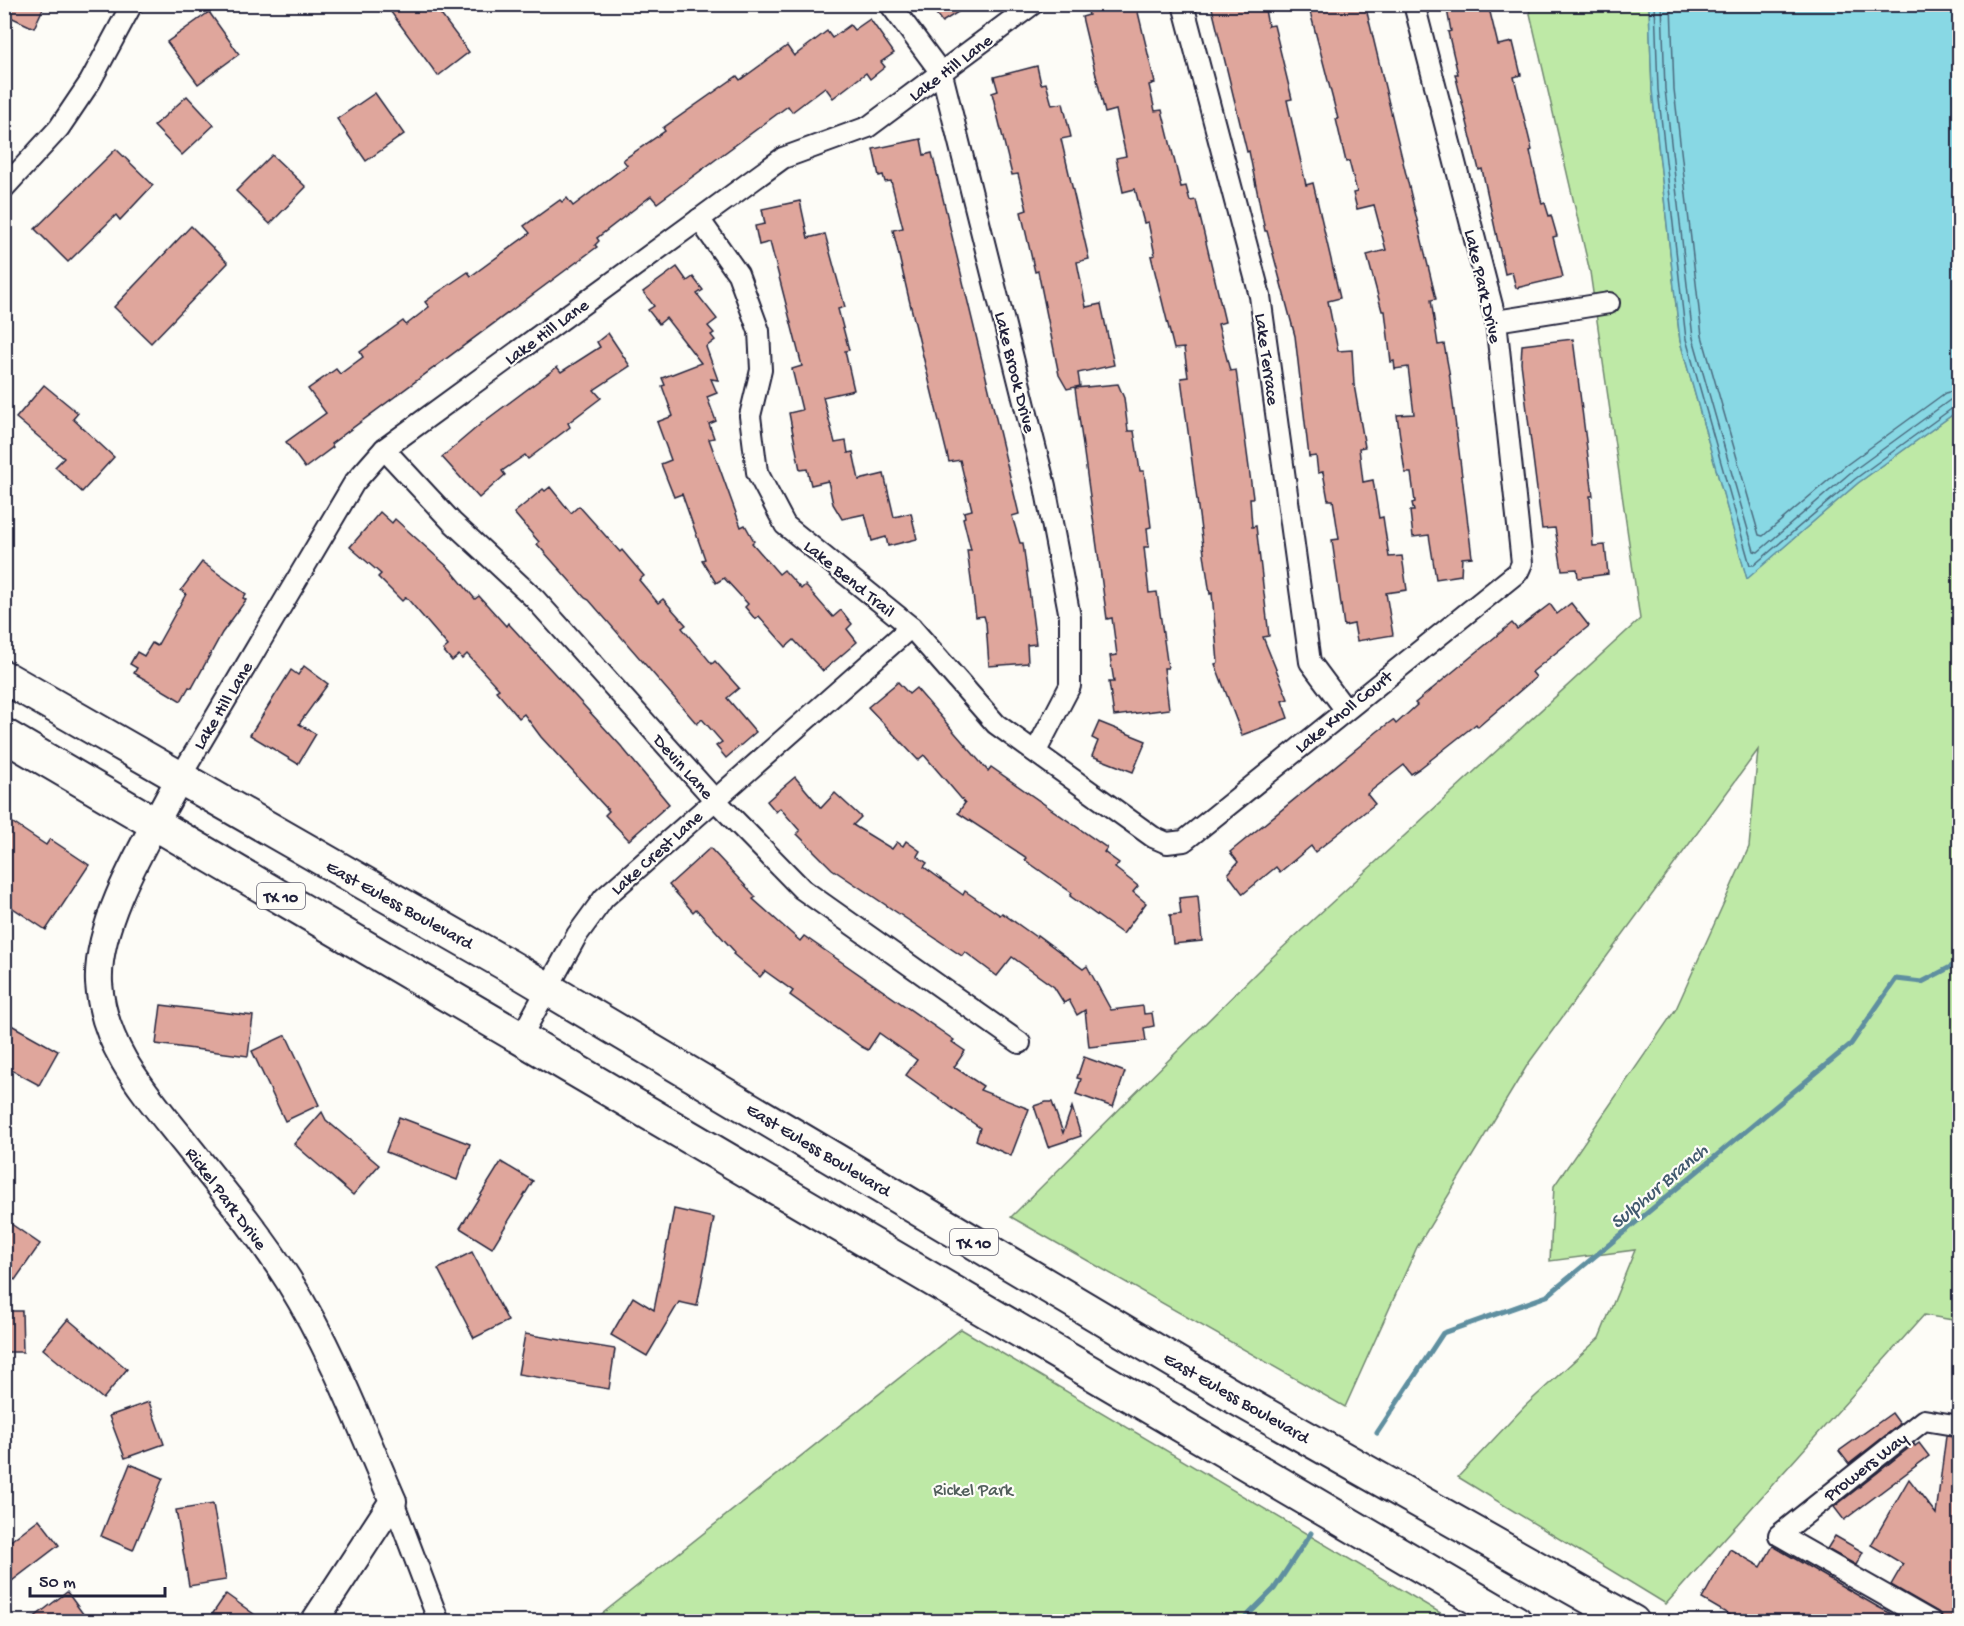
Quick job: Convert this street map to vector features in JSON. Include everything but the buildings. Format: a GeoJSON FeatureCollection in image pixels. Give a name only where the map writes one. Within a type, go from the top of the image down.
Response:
{"type":"FeatureCollection","features":[{"type":"Feature","properties":{"kind":"main road","name":"East Euless Boulevard"},"geometry":{"type":"LineString","coordinates":[[4,677],[548,988],[1599,1613],[1633,1622]]}},
{"type":"Feature","properties":{"kind":"main road","name":"TX 10"},"geometry":{"type":"LineString","coordinates":[[4,735],[1516,1622]]}},
{"type":"Feature","properties":{"kind":"street"},"geometry":{"type":"LineString","coordinates":[[4,188],[59,128],[90,82],[132,4]]}},
{"type":"Feature","properties":{"kind":"street","name":"Lake Brook Drive"},"geometry":{"type":"LineString","coordinates":[[890,4],[942,74],[1045,486],[1070,617],[1070,686],[1036,751]]}},
{"type":"Feature","properties":{"kind":"street","name":"Lake Hill Lane"},"geometry":{"type":"LineString","coordinates":[[179,779],[354,483],[384,449],[783,158],[868,127],[1033,4]]}},
{"type":"Feature","properties":{"kind":"street","name":"Lake Terrace"},"geometry":{"type":"LineString","coordinates":[[1183,4],[1260,296],[1310,662],[1346,709]]}},
{"type":"Feature","properties":{"kind":"street","name":"Lake Park Drive"},"geometry":{"type":"LineString","coordinates":[[1414,4],[1496,321],[1522,563],[1518,572]]}},
{"type":"Feature","properties":{"kind":"street","name":"Lake Bend Trail"},"geometry":{"type":"LineString","coordinates":[[699,219],[738,274],[759,331],[761,370],[750,416],[757,472],[785,525],[911,627],[996,724],[1153,837],[1167,843]]}},
{"type":"Feature","properties":{"kind":"street"},"geometry":{"type":"LineString","coordinates":[[1496,321],[1609,303]]}},
{"type":"Feature","properties":{"kind":"street","name":"Devin Lane"},"geometry":{"type":"LineString","coordinates":[[384,449],[452,522],[535,599],[715,800],[802,889],[1020,1043]]}},
{"type":"Feature","properties":{"kind":"street","name":"Lake Knoll Court"},"geometry":{"type":"LineString","coordinates":[[1167,843],[1184,841],[1518,572]]}},
{"type":"Feature","properties":{"kind":"street","name":"Lake Crest Lane"},"geometry":{"type":"LineString","coordinates":[[521,1037],[578,935],[604,898],[911,627]]}},
{"type":"Feature","properties":{"kind":"street","name":"Rickel Park Drive"},"geometry":{"type":"LineString","coordinates":[[179,779],[113,911],[101,947],[99,981],[106,1023],[125,1067],[240,1214],[288,1281],[333,1360],[393,1502],[439,1622]]}},
{"type":"Feature","properties":{"kind":"street","name":"Prowers Way"},"geometry":{"type":"LineString","coordinates":[[1932,1622],[1779,1535],[1924,1420],[1959,1426]]}},
{"type":"Feature","properties":{"kind":"street"},"geometry":{"type":"LineString","coordinates":[[314,1622],[393,1502]]}},
{"type":"Feature","properties":{"kind":"green space"},"geometry":{"type":"Polygon","coordinates":[[[1528,5],[1649,5],[1652,90],[1680,341],[1747,578],[1858,483],[1959,410],[1959,1321],[1924,1315],[1666,1604],[1458,1477],[1525,1406],[1599,1338],[1635,1250],[1550,1261],[1554,1186],[1676,1009],[1749,847],[1758,750],[1528,1064],[1417,1247],[1345,1407],[1011,1217],[1266,963],[1640,619],[1590,272],[1528,5]]]}},
{"type":"Feature","properties":{"kind":"green space","name":"Rickel Park"},"geometry":{"type":"Polygon","coordinates":[[[961,1329],[1454,1621],[593,1621],[961,1329]]]}},
{"type":"Feature","properties":{"kind":"water"},"geometry":{"type":"Polygon","coordinates":[[[1649,5],[1959,5],[1959,410],[1858,483],[1747,579],[1680,341],[1652,90],[1649,5]]]}},
{"type":"Feature","properties":{"kind":"waterway","name":"Sulphur Branch"},"geometry":{"type":"LineString","coordinates":[[1377,1433],[1443,1333],[1547,1296],[1851,1044],[1896,979],[1922,982],[1960,962]]}},
{"type":"Feature","properties":{"kind":"waterway","name":"Sulphur Branch"},"geometry":{"type":"LineString","coordinates":[[1241,1622],[1274,1589],[1311,1533]]}}]}
